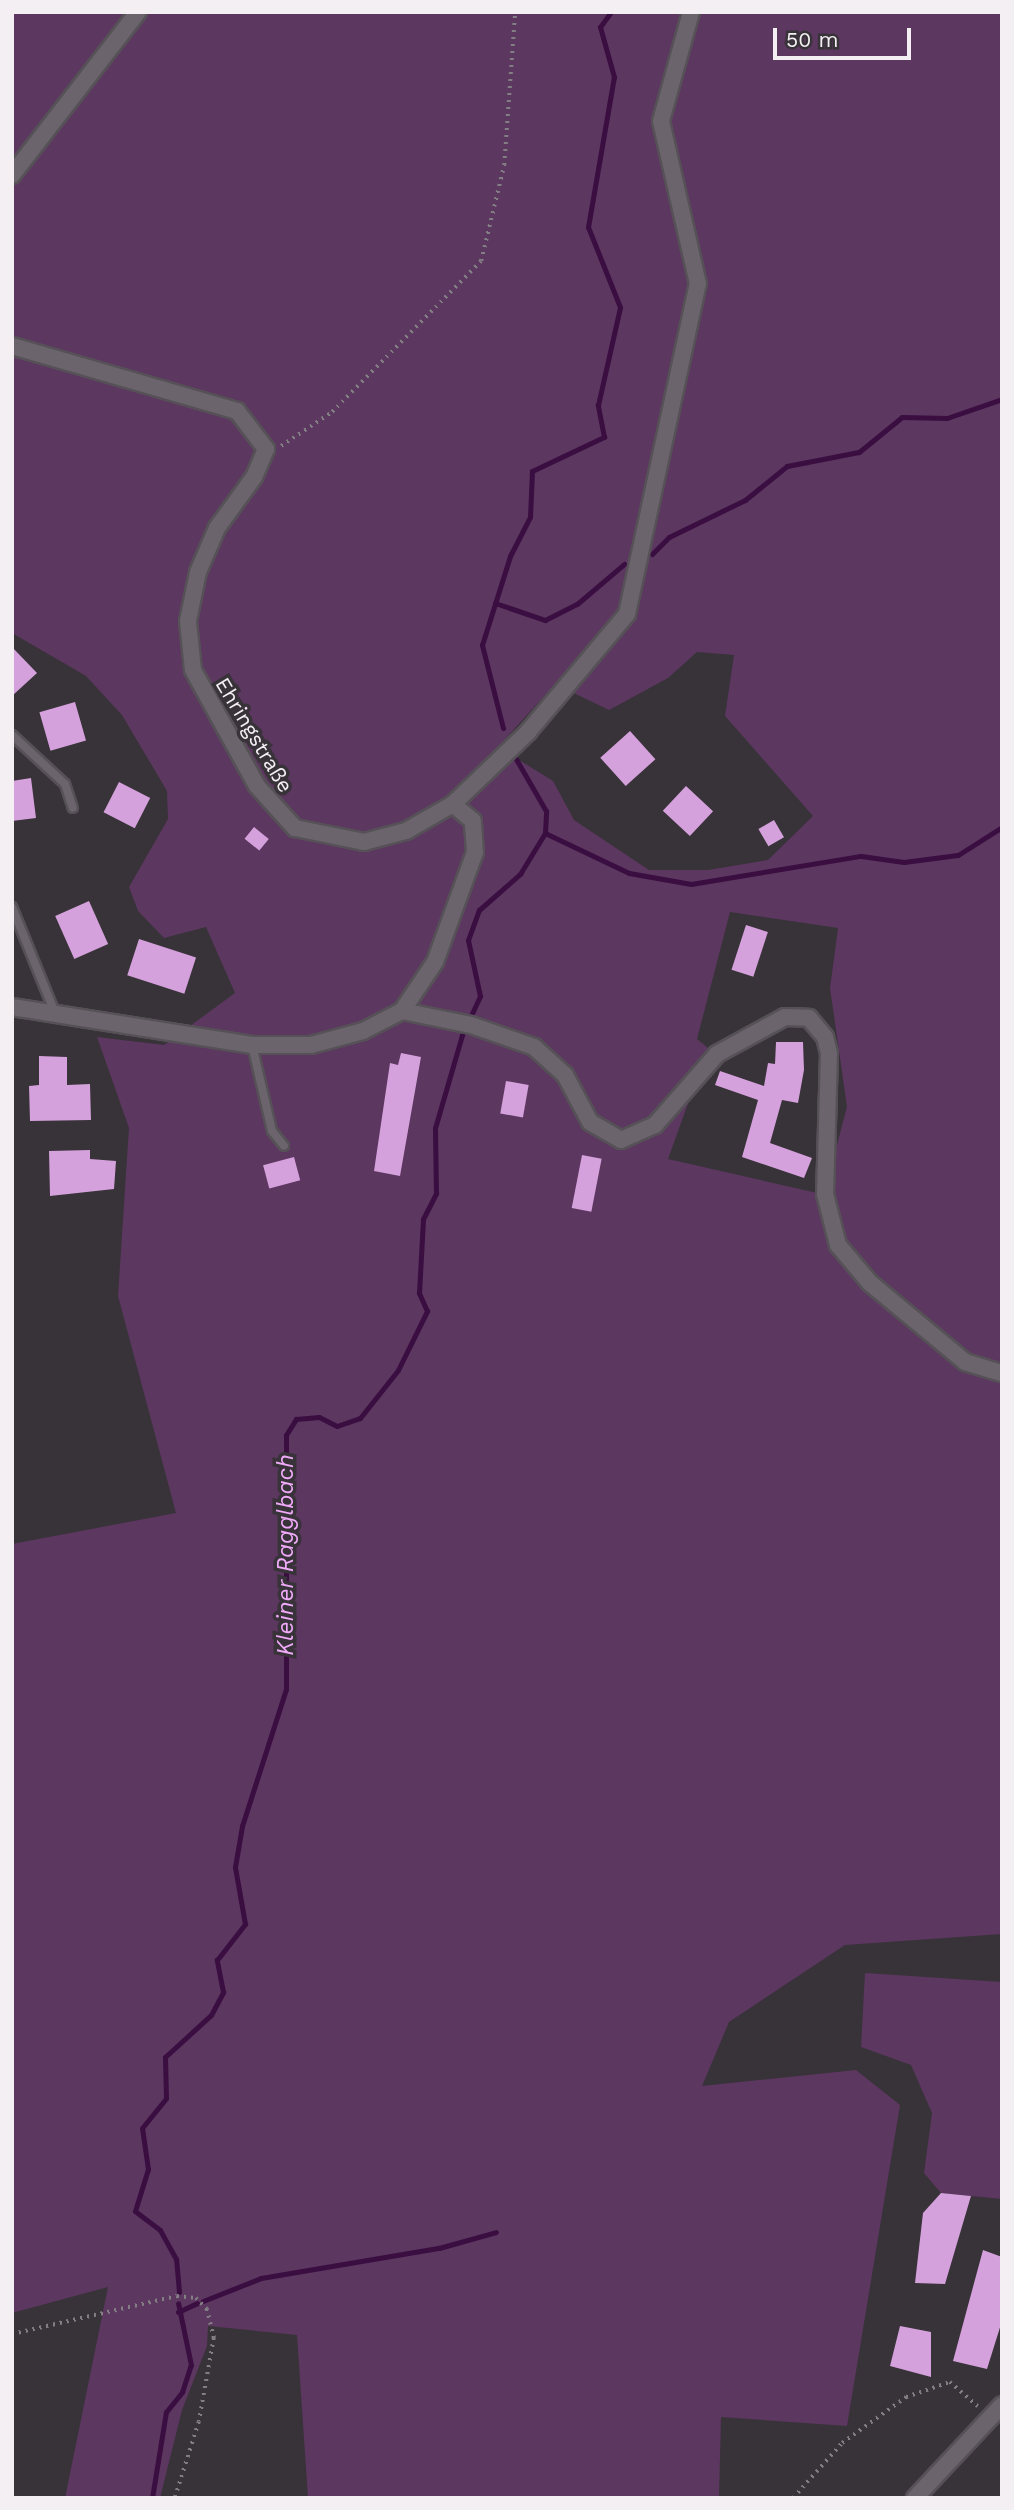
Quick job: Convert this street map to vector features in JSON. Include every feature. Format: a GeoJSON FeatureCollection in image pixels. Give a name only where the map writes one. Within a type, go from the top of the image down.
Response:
{"type":"FeatureCollection","features":[{"type":"Feature","properties":{"kind":"street"},"geometry":{"type":"LineString","coordinates":[[12,175],[138,12]]}},
{"type":"Feature","properties":{"kind":"street","name":"Ehringstraße"},"geometry":{"type":"LineString","coordinates":[[262,458],[217,528],[198,572],[187,644],[205,699],[257,786],[295,828],[374,840],[405,831],[453,804],[528,732],[627,614],[698,284],[661,121],[691,12]]}},
{"type":"Feature","properties":{"kind":"street"},"geometry":{"type":"LineString","coordinates":[[12,346],[237,411],[266,449],[262,458]]}},
{"type":"Feature","properties":{"kind":"street"},"geometry":{"type":"LineString","coordinates":[[12,1007],[252,1045],[339,1039],[402,1011],[435,962],[475,852],[473,821],[453,804]]}},
{"type":"Feature","properties":{"kind":"street"},"geometry":{"type":"LineString","coordinates":[[402,1011],[514,1037],[552,1060],[590,1122],[621,1140],[655,1125],[717,1054],[785,1017],[809,1018],[829,1053],[825,1194],[838,1245],[854,1267],[965,1362],[1002,1373]]}},
{"type":"Feature","properties":{"kind":"street"},"geometry":{"type":"LineString","coordinates":[[915,2498],[992,2419],[1002,2405]]}},
{"type":"Feature","properties":{"kind":"lane"},"geometry":{"type":"LineString","coordinates":[[12,735],[65,784],[73,808]]}},
{"type":"Feature","properties":{"kind":"lane"},"geometry":{"type":"LineString","coordinates":[[12,907],[55,1013]]}},
{"type":"Feature","properties":{"kind":"lane"},"geometry":{"type":"LineString","coordinates":[[252,1045],[272,1131],[284,1146]]}},
{"type":"Feature","properties":{"kind":"path"},"geometry":{"type":"LineString","coordinates":[[262,458],[332,412],[481,261],[504,165],[515,12]]}},
{"type":"Feature","properties":{"kind":"path"},"geometry":{"type":"LineString","coordinates":[[12,2334],[177,2296],[197,2298],[207,2309],[214,2338],[198,2422],[175,2498]]}},
{"type":"Feature","properties":{"kind":"path"},"geometry":{"type":"LineString","coordinates":[[793,2498],[842,2443],[906,2397],[950,2382],[992,2419]]}},
{"type":"Feature","properties":{"kind":"shaded area"},"geometry":{"type":"Polygon","coordinates":[[[12,12],[1002,12],[1002,1934],[845,1945],[729,2022],[702,2086],[856,2070],[900,2105],[847,2426],[721,2417],[719,2498],[308,2498],[297,2335],[208,2326],[207,2346],[182,2410],[160,2498],[65,2498],[108,2287],[12,2313],[12,1544],[176,1513],[118,1296],[129,1128],[97,1037],[164,1045],[235,993],[206,927],[164,938],[138,911],[129,887],[168,819],[167,791],[122,715],[86,676],[12,633],[12,12]],[[697,652],[668,678],[609,710],[555,684],[498,747],[553,781],[574,820],[649,870],[708,870],[768,860],[813,816],[725,716],[734,655],[697,652]],[[730,912],[697,1039],[708,1048],[668,1159],[835,1197],[835,1152],[847,1107],[830,988],[838,928],[730,912]]]}},
{"type":"Feature","properties":{"kind":"shaded area"},"geometry":{"type":"Polygon","coordinates":[[[865,1973],[1002,1982],[1002,2199],[941,2193],[924,2173],[932,2113],[911,2065],[861,2047],[865,1973]]]}},
{"type":"Feature","properties":{"kind":"building"},"geometry":{"type":"Polygon","coordinates":[[[12,647],[37,673],[12,696],[12,647]]]}},
{"type":"Feature","properties":{"kind":"building"},"geometry":{"type":"Polygon","coordinates":[[[75,702],[86,740],[50,751],[39,712],[75,702]]]}},
{"type":"Feature","properties":{"kind":"building"},"geometry":{"type":"Polygon","coordinates":[[[630,731],[655,759],[626,786],[600,758],[630,731]]]}},
{"type":"Feature","properties":{"kind":"building"},"geometry":{"type":"Polygon","coordinates":[[[31,778],[36,818],[12,821],[12,781],[31,778]]]}},
{"type":"Feature","properties":{"kind":"building"},"geometry":{"type":"Polygon","coordinates":[[[119,782],[150,798],[135,828],[104,812],[119,782]]]}},
{"type":"Feature","properties":{"kind":"building"},"geometry":{"type":"Polygon","coordinates":[[[686,786],[713,811],[690,836],[663,811],[686,786]]]}},
{"type":"Feature","properties":{"kind":"building"},"geometry":{"type":"Polygon","coordinates":[[[774,820],[784,837],[768,846],[758,829],[774,820]]]}},
{"type":"Feature","properties":{"kind":"building"},"geometry":{"type":"Polygon","coordinates":[[[254,827],[269,839],[259,851],[245,839],[254,827]]]}},
{"type":"Feature","properties":{"kind":"building"},"geometry":{"type":"Polygon","coordinates":[[[89,901],[108,944],[74,959],[55,916],[89,901]]]}},
{"type":"Feature","properties":{"kind":"building"},"geometry":{"type":"Polygon","coordinates":[[[746,925],[768,932],[753,977],[731,970],[746,925]]]}},
{"type":"Feature","properties":{"kind":"building"},"geometry":{"type":"Polygon","coordinates":[[[139,939],[196,958],[184,994],[127,975],[139,939]]]}},
{"type":"Feature","properties":{"kind":"building"},"geometry":{"type":"Polygon","coordinates":[[[776,1042],[803,1042],[804,1070],[798,1103],[782,1100],[770,1143],[812,1158],[804,1178],[742,1157],[758,1100],[715,1085],[720,1071],[764,1086],[768,1063],[775,1064],[776,1042]]]}},
{"type":"Feature","properties":{"kind":"building"},"geometry":{"type":"Polygon","coordinates":[[[401,1053],[421,1057],[400,1176],[374,1171],[390,1063],[398,1065],[401,1053]]]}},
{"type":"Feature","properties":{"kind":"building"},"geometry":{"type":"Polygon","coordinates":[[[39,1056],[67,1057],[67,1085],[90,1084],[91,1120],[30,1121],[29,1086],[39,1085],[39,1056]]]}},
{"type":"Feature","properties":{"kind":"building"},"geometry":{"type":"Polygon","coordinates":[[[506,1081],[529,1085],[523,1117],[500,1113],[506,1081]]]}},
{"type":"Feature","properties":{"kind":"building"},"geometry":{"type":"Polygon","coordinates":[[[90,1150],[90,1159],[116,1161],[114,1189],[50,1196],[49,1151],[90,1150]]]}},
{"type":"Feature","properties":{"kind":"building"},"geometry":{"type":"Polygon","coordinates":[[[582,1155],[602,1159],[591,1212],[572,1208],[582,1155]]]}},
{"type":"Feature","properties":{"kind":"building"},"geometry":{"type":"Polygon","coordinates":[[[294,1157],[300,1180],[269,1188],[263,1165],[294,1157]]]}},
{"type":"Feature","properties":{"kind":"building"},"geometry":{"type":"Polygon","coordinates":[[[941,2193],[971,2196],[945,2284],[915,2283],[923,2213],[941,2193]]]}},
{"type":"Feature","properties":{"kind":"building"},"geometry":{"type":"Polygon","coordinates":[[[983,2250],[1002,2257],[1002,2321],[987,2369],[953,2361],[983,2250]]]}},
{"type":"Feature","properties":{"kind":"building"},"geometry":{"type":"Polygon","coordinates":[[[900,2326],[931,2332],[931,2377],[890,2366],[900,2326]]]}},
{"type":"Feature","properties":{"kind":"waterway","name":"Kleiner Ragglbach"},"geometry":{"type":"LineString","coordinates":[[503,728],[482,645],[510,556],[530,517],[532,471],[604,437],[598,405],[620,307],[588,227],[614,77],[600,27],[611,12]]}},
{"type":"Feature","properties":{"kind":"waterway"},"geometry":{"type":"LineString","coordinates":[[652,554],[669,537],[745,500],[787,466],[859,452],[902,417],[947,418],[1002,399]]}},
{"type":"Feature","properties":{"kind":"waterway"},"geometry":{"type":"LineString","coordinates":[[495,603],[545,620],[577,604],[624,564]]}},
{"type":"Feature","properties":{"kind":"waterway","name":"Kleiner Ragglbach"},"geometry":{"type":"LineString","coordinates":[[179,2292],[176,2259],[160,2230],[135,2211],[148,2169],[142,2128],[166,2098],[165,2057],[211,2015],[223,1992],[217,1960],[245,1924],[235,1867],[242,1826],[286,1689],[286,1435],[296,1419],[319,1417],[337,1426],[360,1418],[398,1370],[427,1311],[419,1293],[423,1219],[436,1193],[435,1128],[462,1035],[480,996],[468,940],[479,910],[520,874],[545,833],[546,811],[516,759]]}},
{"type":"Feature","properties":{"kind":"waterway"},"geometry":{"type":"LineString","coordinates":[[545,833],[629,873],[691,884],[861,856],[904,862],[958,855],[1002,827]]}},
{"type":"Feature","properties":{"kind":"waterway"},"geometry":{"type":"LineString","coordinates":[[203,2301],[261,2278],[439,2248],[496,2232]]}},
{"type":"Feature","properties":{"kind":"waterway","name":"Kleiner Ragglbach"},"geometry":{"type":"LineString","coordinates":[[152,2498],[166,2412],[182,2392],[191,2365],[178,2303]]}},
{"type":"Feature","properties":{"kind":"waterway"},"geometry":{"type":"LineString","coordinates":[[178,2312],[197,2303]]}}]}
